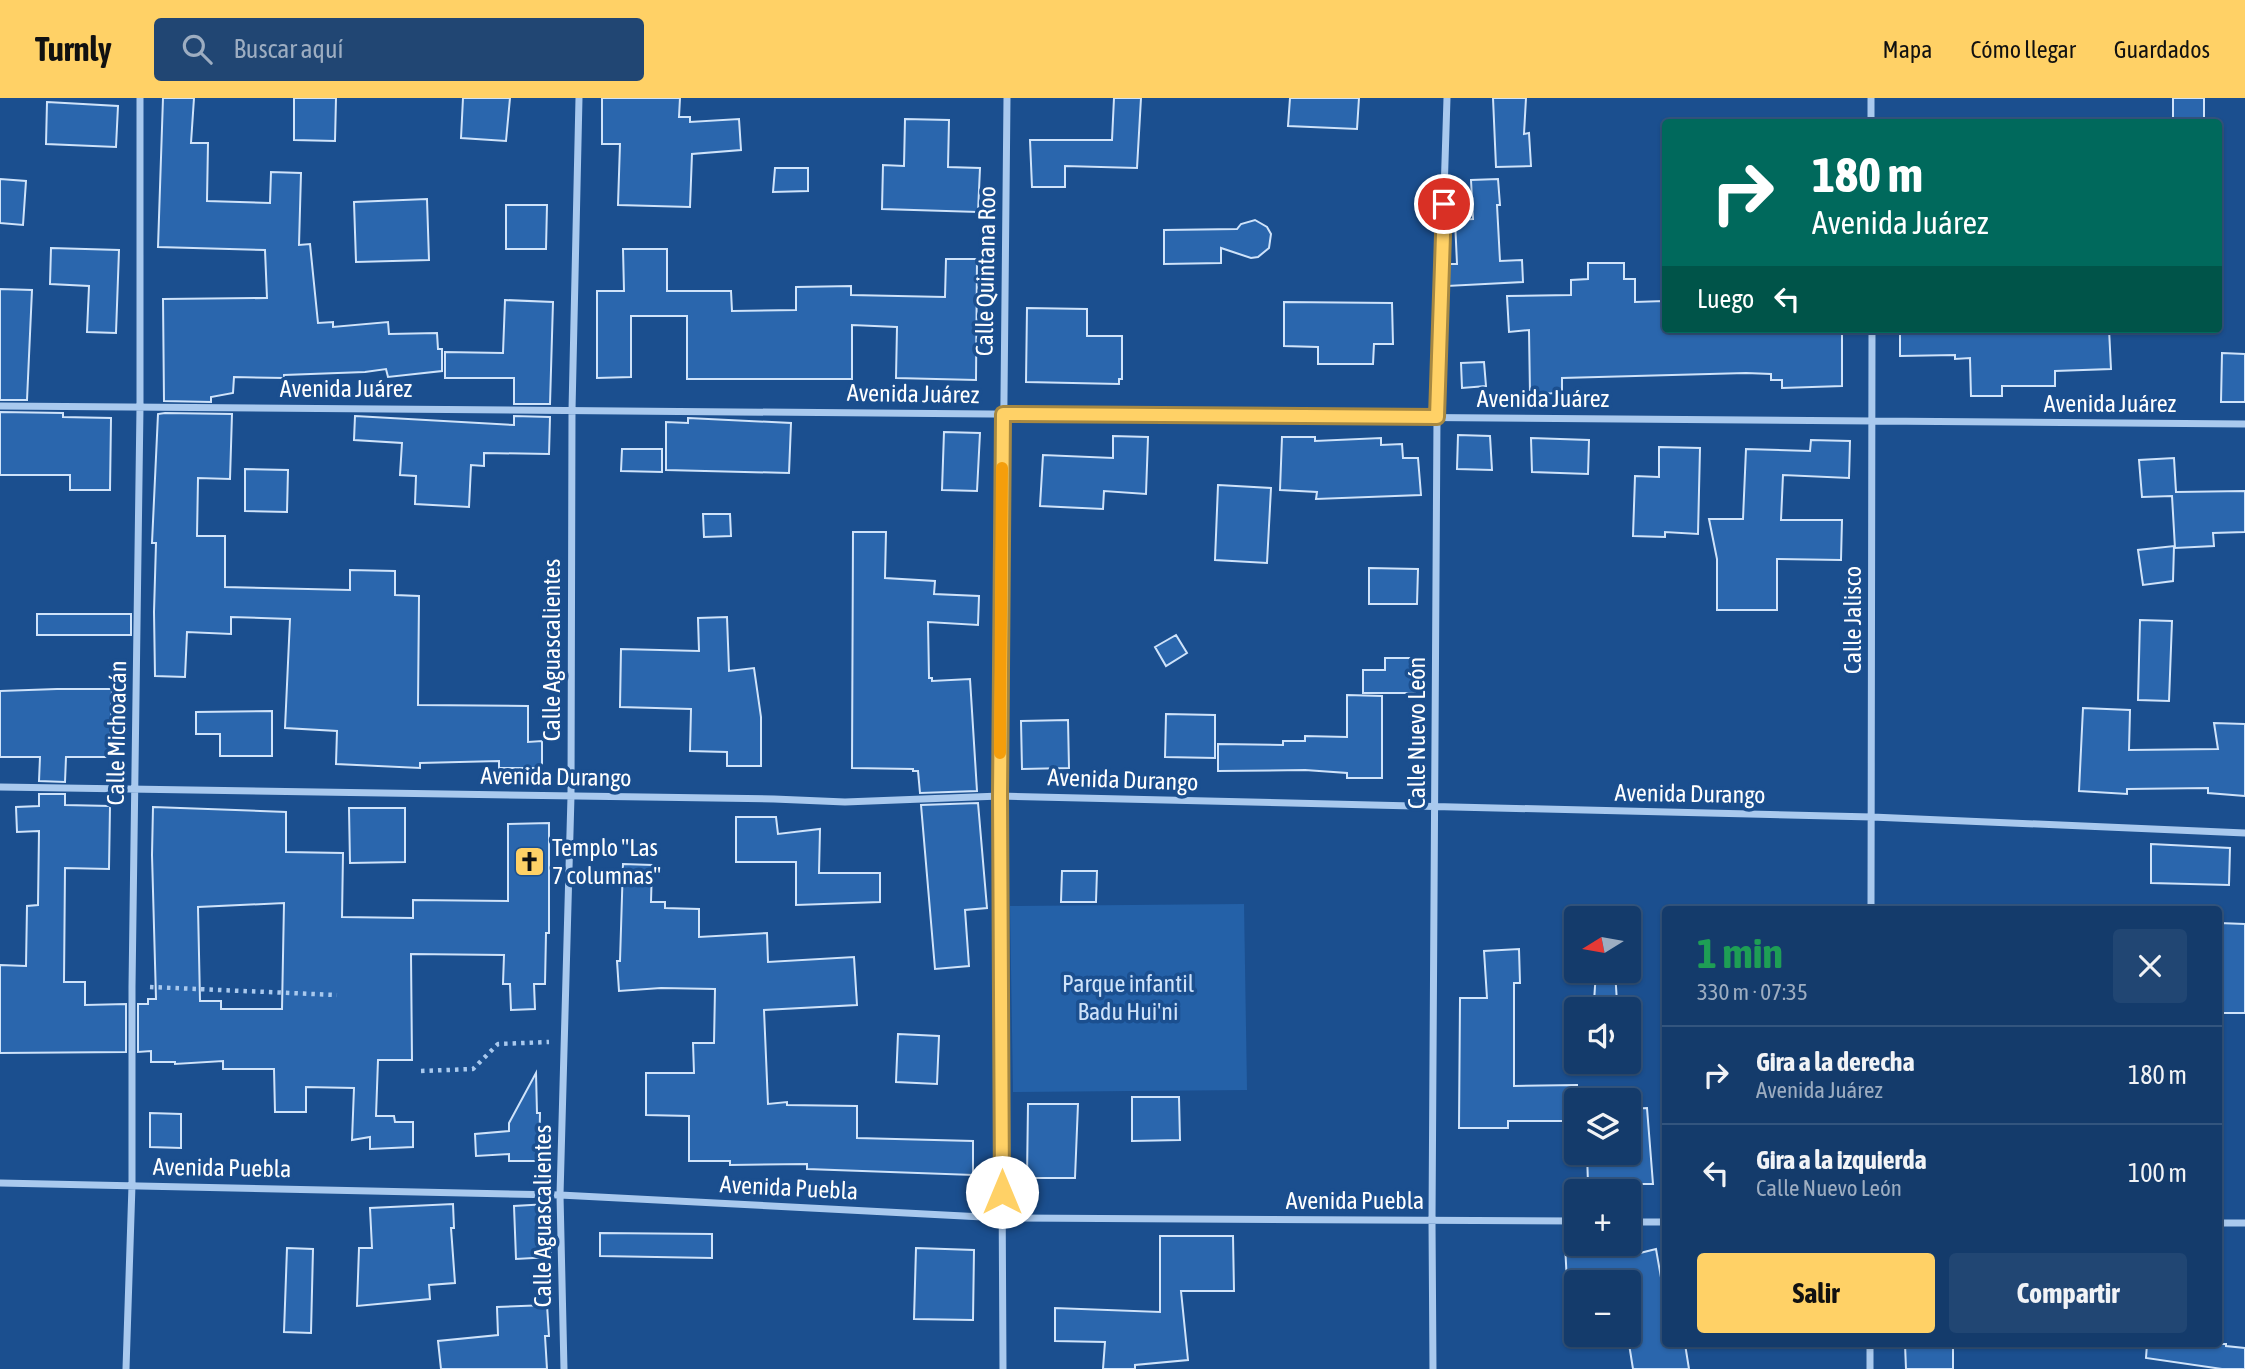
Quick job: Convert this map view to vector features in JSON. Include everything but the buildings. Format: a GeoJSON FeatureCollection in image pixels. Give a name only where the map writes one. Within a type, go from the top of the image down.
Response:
{"type":"FeatureCollection","features":[{"type":"Feature","properties":{"kind":"street","name":"Calle Michoacán"},"geometry":{"type":"LineString","coordinates":[[126,1369],[132,1185],[140,407],[140,98]]}},
{"type":"Feature","properties":{"kind":"street","name":"Calle Aguascalientes"},"geometry":{"type":"LineString","coordinates":[[564,1369],[560,1195],[571,796],[572,410],[579,98]]}},
{"type":"Feature","properties":{"kind":"street","name":"Calle Quintana Roo"},"geometry":{"type":"LineString","coordinates":[[1003,1369],[1000,796],[1007,98]]}},
{"type":"Feature","properties":{"kind":"street","name":"Calle Nuevo León"},"geometry":{"type":"LineString","coordinates":[[1433,1369],[1437,417],[1447,98]]}},
{"type":"Feature","properties":{"kind":"street"},"geometry":{"type":"LineString","coordinates":[[1871,98],[1871,119]]}},
{"type":"Feature","properties":{"kind":"street","name":"Calle Jalisco"},"geometry":{"type":"LineString","coordinates":[[1871,906],[1872,333]]}},
{"type":"Feature","properties":{"kind":"street","name":"Avenida Juárez"},"geometry":{"type":"LineString","coordinates":[[0,406],[2245,424]]}},
{"type":"Feature","properties":{"kind":"street","name":"Avenida Durango"},"geometry":{"type":"LineString","coordinates":[[0,787],[136,787],[845,802],[1000,796],[1872,817],[2245,833]]}},
{"type":"Feature","properties":{"kind":"street","name":"Avenida Puebla"},"geometry":{"type":"LineString","coordinates":[[0,1183],[560,1195],[1002,1218],[1564,1222]]}},
{"type":"Feature","properties":{"kind":"street"},"geometry":{"type":"LineString","coordinates":[[1641,1222],[1662,1222]]}},
{"type":"Feature","properties":{"kind":"street"},"geometry":{"type":"LineString","coordinates":[[2222,1223],[2245,1223]]}},
{"type":"Feature","properties":{"kind":"street"},"geometry":{"type":"LineString","coordinates":[[1870,1347],[1870,1369]]}},
{"type":"Feature","properties":{"kind":"path"},"geometry":{"type":"LineString","coordinates":[[132,986],[337,995]]}},
{"type":"Feature","properties":{"kind":"path"},"geometry":{"type":"LineString","coordinates":[[421,1071],[473,1069],[498,1044],[564,1041]]}},
{"type":"Feature","properties":{"kind":"green space","name":"Parque infantil Badu Hui'ni"},"geometry":{"type":"Polygon","coordinates":[[[1244,904],[1247,1090],[1013,1092],[1010,906],[1244,904]]]}},
{"type":"Feature","properties":{"kind":"slow traffic"},"geometry":{"type":"LineString","coordinates":[[1000,753],[1002,468]]}},
{"type":"Feature","properties":{"kind":"place","name":"Templo \"Las 7 columnas\""},"geometry":{"type":"Point","coordinates":[529,862]}},
{"type":"Feature","properties":{"kind":"route"},"geometry":{"type":"LineString","coordinates":[[1002,1192],[1000,796],[1003,414],[1437,417],[1444,204]]}}]}
